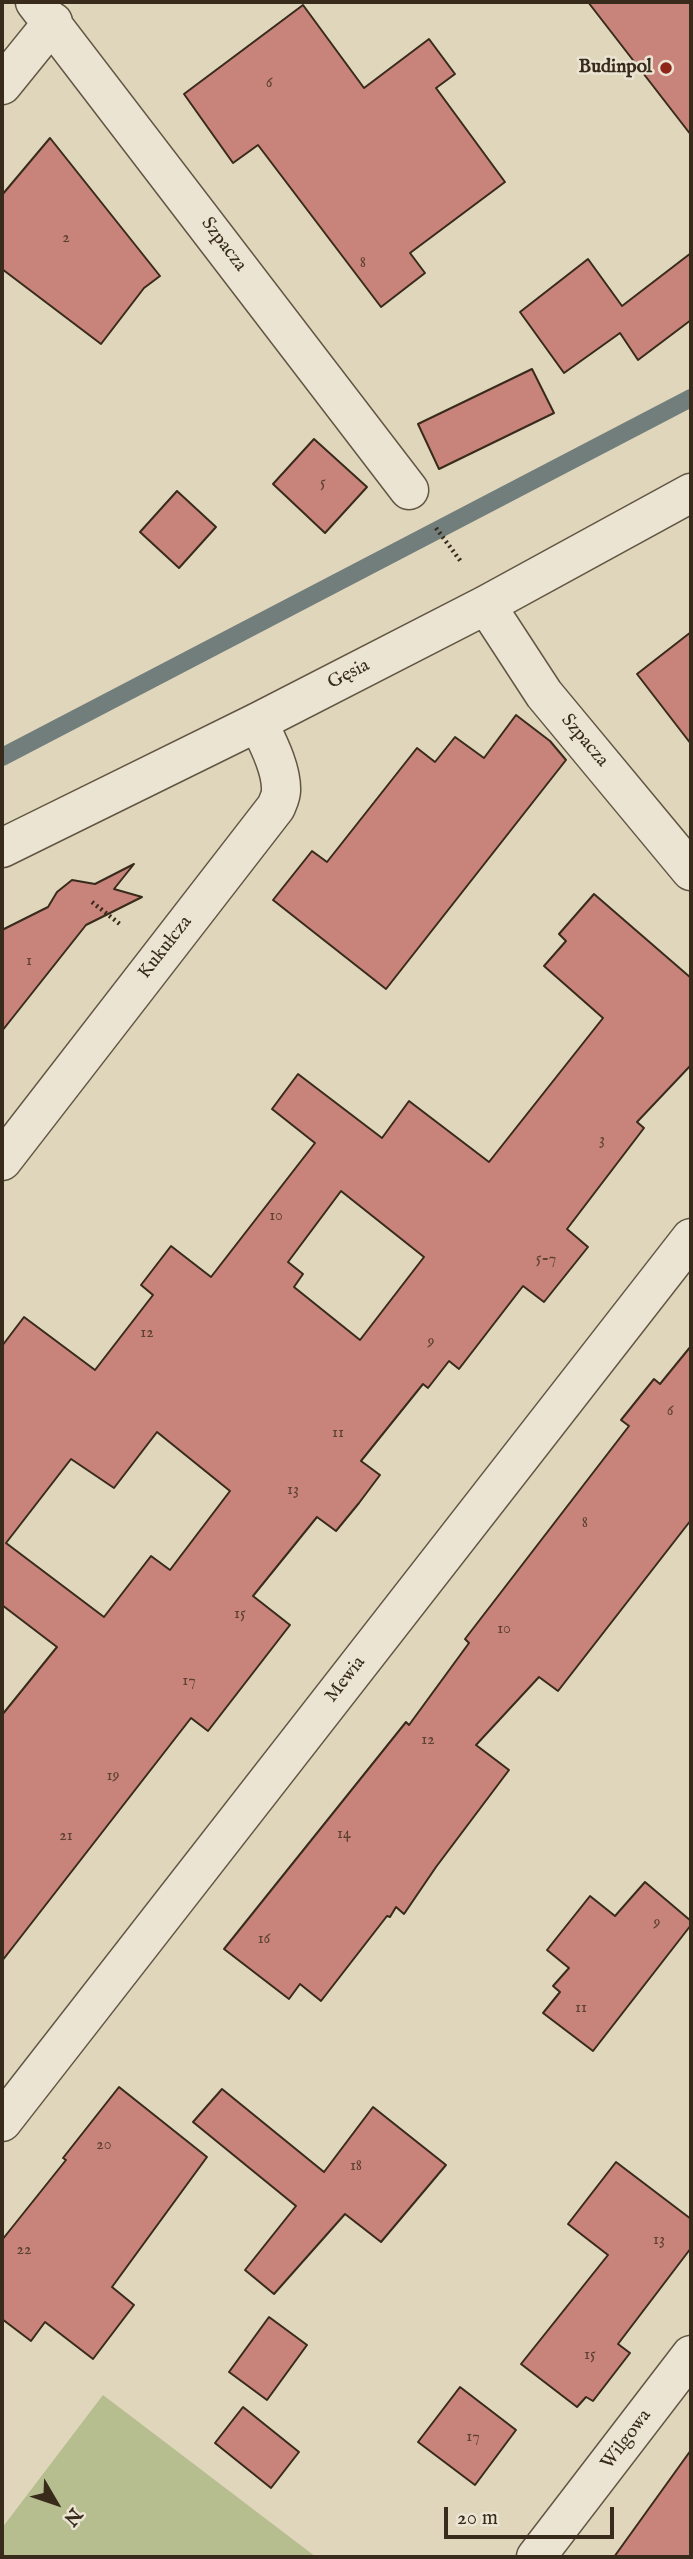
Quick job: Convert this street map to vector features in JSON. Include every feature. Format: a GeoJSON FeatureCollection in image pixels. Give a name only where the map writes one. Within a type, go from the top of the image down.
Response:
{"type":"FeatureCollection","features":[{"type":"Feature","properties":{"kind":"street"},"geometry":{"type":"LineString","coordinates":[[2,85],[44,12]]}},
{"type":"Feature","properties":{"kind":"street","name":"Szpacza"},"geometry":{"type":"LineString","coordinates":[[44,12],[409,490]]}},
{"type":"Feature","properties":{"kind":"street","name":"Gęsia"},"geometry":{"type":"LineString","coordinates":[[2,848],[258,722],[486,605],[691,492]]}},
{"type":"Feature","properties":{"kind":"street","name":"Szpacza"},"geometry":{"type":"LineString","coordinates":[[486,605],[544,694],[691,872]]}},
{"type":"Feature","properties":{"kind":"street","name":"Kukułcza"},"geometry":{"type":"LineString","coordinates":[[2,1161],[276,807],[281,790],[278,775],[273,754],[258,722]]}},
{"type":"Feature","properties":{"kind":"street","name":"Mewia"},"geometry":{"type":"LineString","coordinates":[[2,2122],[691,1238]]}},
{"type":"Feature","properties":{"kind":"street","name":"Wilgowa"},"geometry":{"type":"LineString","coordinates":[[537,2557],[691,2356]]}},
{"type":"Feature","properties":{"kind":"path"},"geometry":{"type":"LineString","coordinates":[[433,524],[465,569]]}},
{"type":"Feature","properties":{"kind":"green space"},"geometry":{"type":"Polygon","coordinates":[[[103,2395],[316,2557],[2,2557],[2,2528],[103,2395]]]}},
{"type":"Feature","properties":{"kind":"building","name":"Budinpol"},"geometry":{"type":"Polygon","coordinates":[[[588,2],[691,2],[691,135],[588,2]]]}},
{"type":"Feature","properties":{"kind":"building"},"geometry":{"type":"Polygon","coordinates":[[[303,5],[364,88],[429,39],[455,74],[436,88],[505,182],[410,253],[425,273],[381,307],[258,145],[233,163],[184,94],[303,5]]]}},
{"type":"Feature","properties":{"kind":"building"},"geometry":{"type":"Polygon","coordinates":[[[50,138],[160,276],[144,288],[101,344],[2,269],[2,195],[50,138]]]}},
{"type":"Feature","properties":{"kind":"building"},"geometry":{"type":"Polygon","coordinates":[[[691,253],[691,320],[638,360],[620,333],[564,373],[520,312],[588,259],[622,306],[691,253]]]}},
{"type":"Feature","properties":{"kind":"building"},"geometry":{"type":"Polygon","coordinates":[[[532,369],[554,413],[439,469],[418,424],[532,369]]]}},
{"type":"Feature","properties":{"kind":"building"},"geometry":{"type":"Polygon","coordinates":[[[314,439],[367,487],[325,533],[273,484],[314,439]]]}},
{"type":"Feature","properties":{"kind":"building"},"geometry":{"type":"Polygon","coordinates":[[[177,491],[216,527],[179,568],[140,532],[177,491]]]}},
{"type":"Feature","properties":{"kind":"building"},"geometry":{"type":"Polygon","coordinates":[[[691,632],[691,744],[637,674],[691,632]]]}},
{"type":"Feature","properties":{"kind":"building"},"geometry":{"type":"Polygon","coordinates":[[[516,715],[550,741],[566,760],[386,989],[273,900],[312,851],[327,862],[417,748],[435,762],[455,737],[484,758],[516,715]]]}},
{"type":"Feature","properties":{"kind":"building"},"geometry":{"type":"Polygon","coordinates":[[[134,864],[114,889],[142,897],[86,925],[2,1031],[2,930],[48,907],[57,892],[72,880],[95,884],[134,864]]]}},
{"type":"Feature","properties":{"kind":"building"},"geometry":{"type":"Polygon","coordinates":[[[594,894],[691,978],[691,1065],[637,1122],[644,1128],[567,1229],[588,1247],[544,1302],[523,1286],[459,1369],[449,1361],[428,1388],[423,1384],[361,1461],[380,1475],[359,1503],[336,1531],[317,1517],[253,1596],[290,1625],[208,1731],[191,1718],[2,1961],[2,1715],[57,1647],[2,1605],[2,1346],[24,1317],[95,1370],[153,1295],[141,1285],[171,1246],[211,1277],[315,1143],[272,1109],[298,1074],[382,1138],[409,1101],[489,1162],[603,1018],[544,966],[566,941],[559,934],[594,894]],[[341,1191],[288,1262],[303,1274],[294,1287],[360,1340],[424,1257],[341,1191]],[[157,1432],[114,1488],[71,1459],[6,1543],[104,1617],[151,1556],[170,1570],[230,1491],[157,1432]]]}},
{"type":"Feature","properties":{"kind":"building"},"geometry":{"type":"Polygon","coordinates":[[[691,1346],[691,1520],[558,1691],[539,1677],[476,1745],[509,1770],[404,1914],[396,1907],[390,1917],[387,1916],[321,2001],[300,1984],[289,1999],[224,1949],[406,1722],[409,1725],[469,1643],[465,1639],[629,1426],[621,1420],[654,1379],[660,1384],[691,1346]]]}},
{"type":"Feature","properties":{"kind":"building"},"geometry":{"type":"Polygon","coordinates":[[[645,1882],[691,1921],[691,1925],[593,2051],[543,2013],[560,1992],[553,1986],[569,1968],[547,1950],[590,1896],[615,1916],[645,1882]]]}},
{"type":"Feature","properties":{"kind":"building"},"geometry":{"type":"Polygon","coordinates":[[[119,2087],[207,2157],[112,2287],[134,2305],[93,2359],[45,2322],[31,2341],[2,2319],[2,2240],[66,2160],[63,2158],[119,2087]]]}},
{"type":"Feature","properties":{"kind":"building"},"geometry":{"type":"Polygon","coordinates":[[[222,2089],[324,2172],[373,2107],[446,2165],[381,2242],[345,2214],[274,2294],[245,2270],[296,2206],[193,2122],[222,2089]]]}},
{"type":"Feature","properties":{"kind":"building"},"geometry":{"type":"Polygon","coordinates":[[[616,2162],[691,2219],[691,2248],[618,2344],[630,2353],[593,2401],[586,2397],[577,2407],[521,2364],[608,2255],[568,2224],[616,2162]]]}},
{"type":"Feature","properties":{"kind":"building"},"geometry":{"type":"Polygon","coordinates":[[[269,2317],[307,2345],[267,2400],[229,2372],[269,2317]]]}},
{"type":"Feature","properties":{"kind":"building"},"geometry":{"type":"Polygon","coordinates":[[[460,2387],[516,2430],[475,2485],[418,2442],[460,2387]]]}},
{"type":"Feature","properties":{"kind":"building"},"geometry":{"type":"Polygon","coordinates":[[[243,2407],[299,2452],[271,2488],[215,2443],[243,2407]]]}},
{"type":"Feature","properties":{"kind":"building"},"geometry":{"type":"Polygon","coordinates":[[[691,2450],[691,2557],[614,2557],[691,2450]]]}},
{"type":"Feature","properties":{"kind":"waterway"},"geometry":{"type":"LineString","coordinates":[[2,757],[691,398]]}},
{"type":"Feature","properties":{"kind":"place","name":"Budinpol"},"geometry":{"type":"Point","coordinates":[666,68]}}]}
